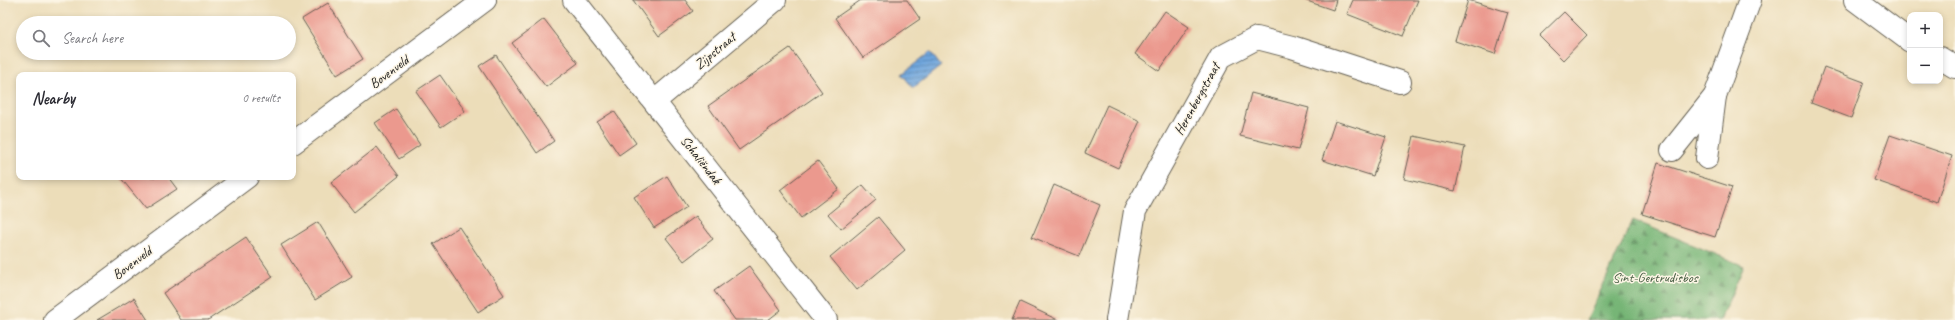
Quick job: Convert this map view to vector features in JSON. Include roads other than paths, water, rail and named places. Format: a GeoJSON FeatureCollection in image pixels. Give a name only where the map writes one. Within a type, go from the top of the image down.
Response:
{"type":"FeatureCollection","features":[{"type":"Feature","properties":{"kind":"street","name":"Bovenveld"},"geometry":{"type":"LineString","coordinates":[[296,141],[485,0]]}},
{"type":"Feature","properties":{"kind":"street","name":"Schaliëndak"},"geometry":{"type":"LineString","coordinates":[[574,0],[826,320]]}},
{"type":"Feature","properties":{"kind":"street","name":"Zijpstraat"},"geometry":{"type":"LineString","coordinates":[[655,101],[774,0]]}},
{"type":"Feature","properties":{"kind":"street"},"geometry":{"type":"LineString","coordinates":[[1707,158],[1715,96],[1750,0]]}},
{"type":"Feature","properties":{"kind":"street"},"geometry":{"type":"LineString","coordinates":[[1855,0],[1907,39]]}},
{"type":"Feature","properties":{"kind":"street","name":"Herenbergstraat"},"geometry":{"type":"LineString","coordinates":[[1117,320],[1135,211],[1221,57],[1257,38],[1292,47],[1400,82]]}},
{"type":"Feature","properties":{"kind":"street"},"geometry":{"type":"LineString","coordinates":[[1943,60],[1955,67]]}},
{"type":"Feature","properties":{"kind":"street"},"geometry":{"type":"LineString","coordinates":[[1672,150],[1715,96]]}},
{"type":"Feature","properties":{"kind":"street","name":"Bovenveld"},"geometry":{"type":"LineString","coordinates":[[55,320],[243,180]]}},
{"type":"Feature","properties":{"kind":"water"},"geometry":{"type":"Polygon","coordinates":[[[930,52],[941,66],[913,88],[902,74],[930,52]]]}},
{"type":"Feature","properties":{"kind":"park label","name":"Sint-Gertrudisbos"},"geometry":{"type":"Point","coordinates":[1655,277]}}]}
